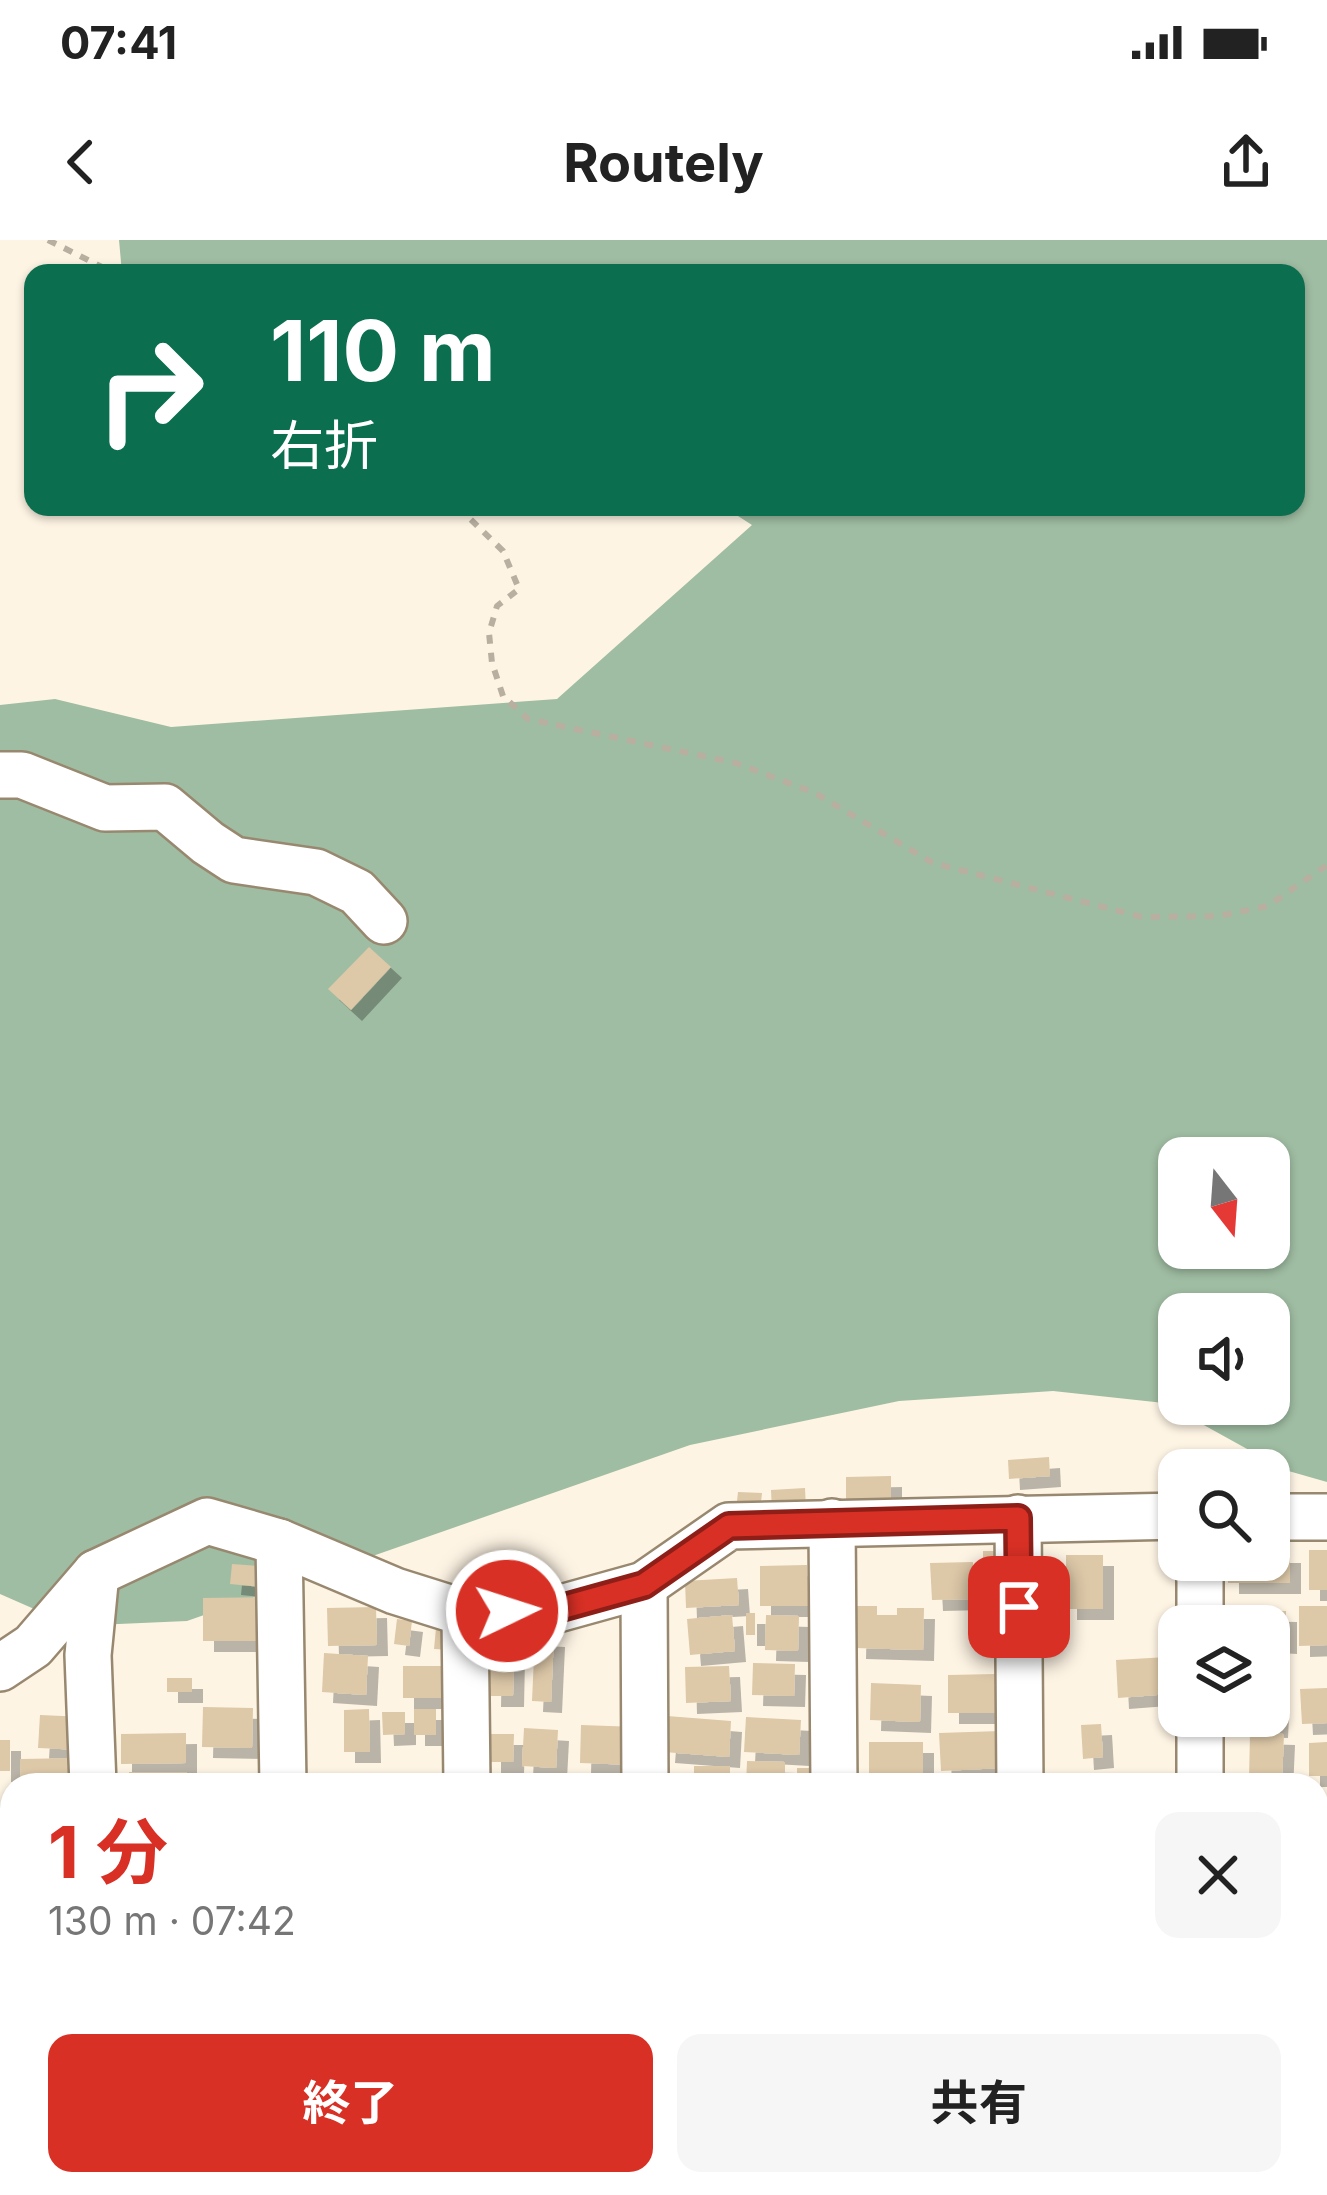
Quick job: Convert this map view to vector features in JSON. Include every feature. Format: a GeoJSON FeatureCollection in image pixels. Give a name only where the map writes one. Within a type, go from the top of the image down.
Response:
{"type":"FeatureCollection","features":[{"type":"Feature","properties":{"kind":"street"},"geometry":{"type":"LineString","coordinates":[[0,775],[22,775],[105,808],[165,807],[234,860],[316,872],[357,892],[384,921]]}},
{"type":"Feature","properties":{"kind":"street"},"geometry":{"type":"LineString","coordinates":[[0,1668],[33,1646],[96,1573],[206,1521],[279,1541],[395,1591],[466,1612],[554,1610],[644,1585],[729,1526],[1158,1516]]}},
{"type":"Feature","properties":{"kind":"street"},"geometry":{"type":"LineString","coordinates":[[1290,1517],[1327,1517]]}},
{"type":"Feature","properties":{"kind":"street"},"geometry":{"type":"LineString","coordinates":[[1018,1518],[1020,1773]]}},
{"type":"Feature","properties":{"kind":"street"},"geometry":{"type":"LineString","coordinates":[[832,1522],[835,1773]]}},
{"type":"Feature","properties":{"kind":"street"},"geometry":{"type":"LineString","coordinates":[[279,1541],[283,1773]]}},
{"type":"Feature","properties":{"kind":"street"},"geometry":{"type":"LineString","coordinates":[[93,1773],[88,1655],[96,1573]]}},
{"type":"Feature","properties":{"kind":"street"},"geometry":{"type":"LineString","coordinates":[[644,1585],[645,1773]]}},
{"type":"Feature","properties":{"kind":"street"},"geometry":{"type":"LineString","coordinates":[[466,1612],[467,1773]]}},
{"type":"Feature","properties":{"kind":"street"},"geometry":{"type":"LineString","coordinates":[[1200,1737],[1200,1773]]}},
{"type":"Feature","properties":{"kind":"path"},"geometry":{"type":"LineString","coordinates":[[48,240],[96,264]]}},
{"type":"Feature","properties":{"kind":"path"},"geometry":{"type":"LineString","coordinates":[[467,516],[502,551],[519,590],[497,606],[489,633],[503,696],[528,719],[736,763],[814,793],[933,863],[1142,917],[1219,916],[1268,906],[1327,866]]}},
{"type":"Feature","properties":{"kind":"green space"},"geometry":{"type":"Polygon","coordinates":[[[119,240],[1327,240],[1327,1482],[1290,1471],[1290,1449],[1247,1449],[1204,1425],[1290,1425],[1290,1293],[1158,1293],[1158,1402],[1053,1391],[899,1401],[690,1445],[187,1621],[73,1626],[0,1594],[0,705],[55,699],[171,727],[557,699],[752,525],[738,516],[1305,516],[1305,264],[121,264],[119,240]]]}},
{"type":"Feature","properties":{"kind":"building"},"geometry":{"type":"Polygon","coordinates":[[[369,947],[391,967],[351,1010],[328,989],[369,947]]]}},
{"type":"Feature","properties":{"kind":"building"},"geometry":{"type":"Polygon","coordinates":[[[1049,1457],[1050,1476],[1009,1479],[1008,1460],[1049,1457]]]}},
{"type":"Feature","properties":{"kind":"building"},"geometry":{"type":"Polygon","coordinates":[[[891,1476],[891,1508],[846,1509],[846,1477],[891,1476]]]}},
{"type":"Feature","properties":{"kind":"building"},"geometry":{"type":"Polygon","coordinates":[[[805,1488],[806,1509],[772,1512],[771,1490],[805,1488]]]}},
{"type":"Feature","properties":{"kind":"building"},"geometry":{"type":"Polygon","coordinates":[[[738,1492],[762,1493],[760,1512],[736,1510],[738,1492]]]}},
{"type":"Feature","properties":{"kind":"building"},"geometry":{"type":"Polygon","coordinates":[[[1309,1550],[1327,1550],[1327,1590],[1309,1590],[1309,1550]]]}},
{"type":"Feature","properties":{"kind":"building"},"geometry":{"type":"Polygon","coordinates":[[[983,1551],[1012,1551],[1012,1598],[983,1599],[983,1551]]]}},
{"type":"Feature","properties":{"kind":"building"},"geometry":{"type":"Polygon","coordinates":[[[1066,1555],[1103,1555],[1103,1609],[1066,1609],[1066,1555]]]}},
{"type":"Feature","properties":{"kind":"building"},"geometry":{"type":"Polygon","coordinates":[[[973,1562],[975,1599],[932,1600],[930,1563],[973,1562]]]}},
{"type":"Feature","properties":{"kind":"building"},"geometry":{"type":"Polygon","coordinates":[[[232,1564],[261,1566],[260,1587],[230,1584],[232,1564]]]}},
{"type":"Feature","properties":{"kind":"building"},"geometry":{"type":"Polygon","coordinates":[[[807,1565],[808,1606],[760,1606],[760,1566],[807,1565]]]}},
{"type":"Feature","properties":{"kind":"building"},"geometry":{"type":"Polygon","coordinates":[[[737,1578],[739,1605],[686,1608],[685,1581],[737,1578]]]}},
{"type":"Feature","properties":{"kind":"building"},"geometry":{"type":"Polygon","coordinates":[[[1228,1581],[1290,1581],[1290,1583],[1228,1581]]]}},
{"type":"Feature","properties":{"kind":"building"},"geometry":{"type":"Polygon","coordinates":[[[264,1597],[265,1641],[203,1641],[203,1598],[264,1597]]]}},
{"type":"Feature","properties":{"kind":"building"},"geometry":{"type":"Polygon","coordinates":[[[856,1606],[877,1606],[877,1615],[897,1615],[897,1608],[924,1608],[923,1650],[855,1648],[856,1606]]]}},
{"type":"Feature","properties":{"kind":"building"},"geometry":{"type":"Polygon","coordinates":[[[1299,1606],[1327,1606],[1327,1645],[1299,1646],[1299,1606]]]}},
{"type":"Feature","properties":{"kind":"building"},"geometry":{"type":"Polygon","coordinates":[[[376,1607],[377,1645],[328,1646],[327,1608],[376,1607]]]}},
{"type":"Feature","properties":{"kind":"building"},"geometry":{"type":"Polygon","coordinates":[[[746,1613],[755,1613],[755,1635],[746,1635],[746,1613]]]}},
{"type":"Feature","properties":{"kind":"building"},"geometry":{"type":"Polygon","coordinates":[[[732,1615],[735,1651],[690,1655],[687,1619],[732,1615]]]}},
{"type":"Feature","properties":{"kind":"building"},"geometry":{"type":"Polygon","coordinates":[[[766,1615],[799,1616],[798,1651],[765,1650],[766,1615]]]}},
{"type":"Feature","properties":{"kind":"building"},"geometry":{"type":"Polygon","coordinates":[[[397,1619],[412,1621],[409,1646],[394,1644],[397,1619]]]}},
{"type":"Feature","properties":{"kind":"building"},"geometry":{"type":"Polygon","coordinates":[[[436,1628],[454,1630],[452,1650],[434,1649],[436,1628]]]}},
{"type":"Feature","properties":{"kind":"building"},"geometry":{"type":"Polygon","coordinates":[[[535,1635],[554,1636],[551,1702],[532,1701],[535,1635]]]}},
{"type":"Feature","properties":{"kind":"building"},"geometry":{"type":"Polygon","coordinates":[[[491,1647],[514,1648],[513,1696],[490,1696],[491,1647]]]}},
{"type":"Feature","properties":{"kind":"building"},"geometry":{"type":"Polygon","coordinates":[[[324,1653],[368,1656],[366,1695],[322,1692],[324,1653]]]}},
{"type":"Feature","properties":{"kind":"building"},"geometry":{"type":"Polygon","coordinates":[[[1158,1658],[1158,1695],[1118,1698],[1116,1660],[1158,1658]]]}},
{"type":"Feature","properties":{"kind":"building"},"geometry":{"type":"Polygon","coordinates":[[[753,1663],[795,1664],[794,1696],[752,1695],[753,1663]]]}},
{"type":"Feature","properties":{"kind":"building"},"geometry":{"type":"Polygon","coordinates":[[[403,1666],[449,1666],[448,1698],[403,1698],[403,1666]]]}},
{"type":"Feature","properties":{"kind":"building"},"geometry":{"type":"Polygon","coordinates":[[[729,1666],[731,1701],[686,1703],[685,1667],[729,1666]]]}},
{"type":"Feature","properties":{"kind":"building"},"geometry":{"type":"Polygon","coordinates":[[[995,1674],[995,1713],[948,1713],[948,1675],[995,1674]]]}},
{"type":"Feature","properties":{"kind":"building"},"geometry":{"type":"Polygon","coordinates":[[[167,1678],[192,1678],[192,1692],[167,1692],[167,1678]]]}},
{"type":"Feature","properties":{"kind":"building"},"geometry":{"type":"Polygon","coordinates":[[[871,1683],[921,1685],[920,1722],[870,1720],[871,1683]]]}},
{"type":"Feature","properties":{"kind":"building"},"geometry":{"type":"Polygon","coordinates":[[[1327,1688],[1327,1723],[1302,1724],[1300,1689],[1327,1688]]]}},
{"type":"Feature","properties":{"kind":"building"},"geometry":{"type":"Polygon","coordinates":[[[203,1707],[253,1708],[252,1748],[202,1747],[203,1707]]]}},
{"type":"Feature","properties":{"kind":"building"},"geometry":{"type":"Polygon","coordinates":[[[369,1709],[370,1752],[344,1752],[344,1710],[369,1709]]]}},
{"type":"Feature","properties":{"kind":"building"},"geometry":{"type":"Polygon","coordinates":[[[414,1709],[436,1709],[436,1735],[414,1735],[414,1709]]]}},
{"type":"Feature","properties":{"kind":"building"},"geometry":{"type":"Polygon","coordinates":[[[382,1712],[405,1712],[405,1734],[383,1735],[382,1712]]]}},
{"type":"Feature","properties":{"kind":"building"},"geometry":{"type":"Polygon","coordinates":[[[40,1715],[85,1717],[83,1750],[38,1748],[40,1715]]]}},
{"type":"Feature","properties":{"kind":"building"},"geometry":{"type":"Polygon","coordinates":[[[667,1716],[731,1721],[729,1757],[664,1752],[667,1716]]]}},
{"type":"Feature","properties":{"kind":"building"},"geometry":{"type":"Polygon","coordinates":[[[746,1717],[801,1720],[799,1755],[744,1752],[746,1717]]]}},
{"type":"Feature","properties":{"kind":"building"},"geometry":{"type":"Polygon","coordinates":[[[1101,1724],[1103,1757],[1083,1759],[1081,1725],[1101,1724]]]}},
{"type":"Feature","properties":{"kind":"building"},"geometry":{"type":"Polygon","coordinates":[[[581,1725],[637,1727],[636,1765],[580,1763],[581,1725]]]}},
{"type":"Feature","properties":{"kind":"building"},"geometry":{"type":"Polygon","coordinates":[[[524,1728],[558,1730],[556,1768],[522,1766],[524,1728]]]}},
{"type":"Feature","properties":{"kind":"building"},"geometry":{"type":"Polygon","coordinates":[[[1001,1731],[1003,1768],[941,1771],[939,1733],[1001,1731]]]}},
{"type":"Feature","properties":{"kind":"building"},"geometry":{"type":"Polygon","coordinates":[[[186,1733],[186,1763],[121,1764],[121,1734],[186,1733]]]}},
{"type":"Feature","properties":{"kind":"building"},"geometry":{"type":"Polygon","coordinates":[[[490,1734],[514,1734],[513,1762],[490,1762],[490,1734]]]}},
{"type":"Feature","properties":{"kind":"building"},"geometry":{"type":"Polygon","coordinates":[[[1250,1737],[1284,1737],[1282,1773],[1249,1773],[1250,1737]]]}},
{"type":"Feature","properties":{"kind":"building"},"geometry":{"type":"Polygon","coordinates":[[[0,1740],[10,1740],[10,1771],[0,1771],[0,1740]]]}},
{"type":"Feature","properties":{"kind":"building"},"geometry":{"type":"Polygon","coordinates":[[[869,1742],[923,1742],[923,1773],[869,1773],[869,1742]]]}},
{"type":"Feature","properties":{"kind":"building"},"geometry":{"type":"Polygon","coordinates":[[[1327,1742],[1327,1773],[1309,1773],[1309,1743],[1327,1742]]]}},
{"type":"Feature","properties":{"kind":"building"},"geometry":{"type":"Polygon","coordinates":[[[79,1758],[80,1773],[21,1773],[20,1759],[79,1758]]]}},
{"type":"Feature","properties":{"kind":"building"},"geometry":{"type":"Polygon","coordinates":[[[747,1761],[785,1762],[785,1773],[746,1773],[747,1761]]]}},
{"type":"Feature","properties":{"kind":"building"},"geometry":{"type":"Polygon","coordinates":[[[694,1766],[730,1766],[730,1773],[694,1773],[694,1766]]]}},
{"type":"Feature","properties":{"kind":"route"},"geometry":{"type":"LineString","coordinates":[[507,1611],[554,1610],[644,1585],[729,1526],[1018,1518],[1019,1607]]}}]}
